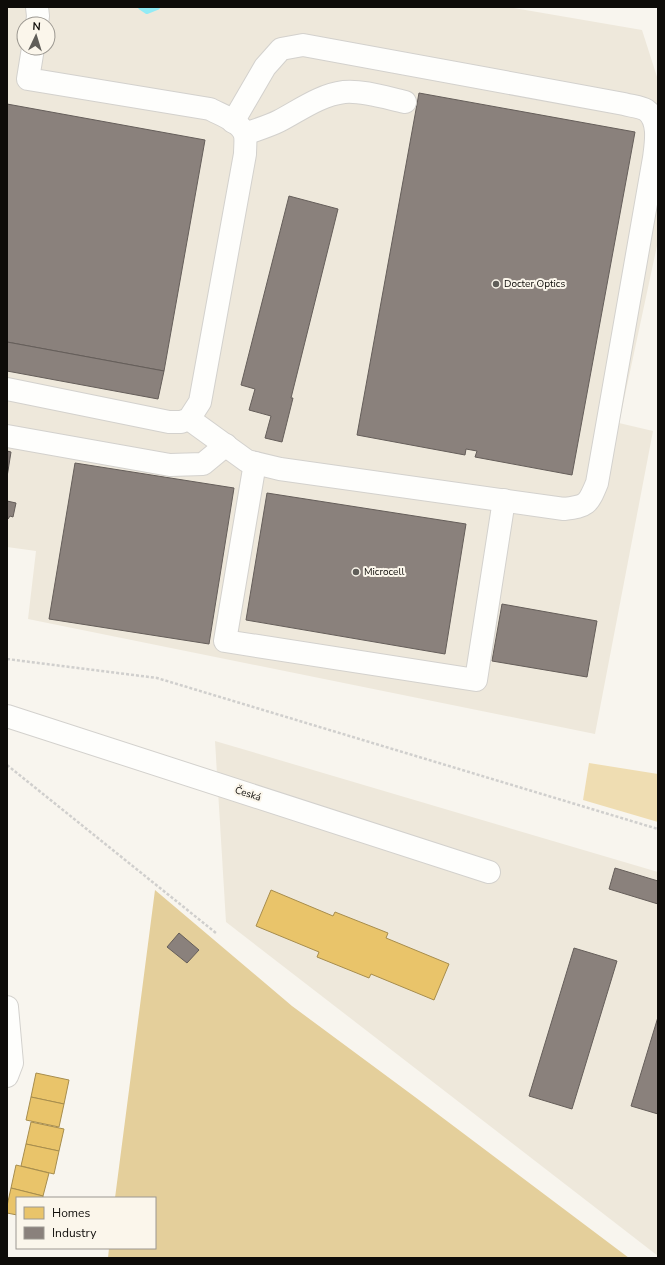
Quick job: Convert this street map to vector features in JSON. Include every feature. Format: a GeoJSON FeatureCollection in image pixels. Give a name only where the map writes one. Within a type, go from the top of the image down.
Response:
{"type":"FeatureCollection","features":[{"type":"Feature","properties":{"kind":"street"},"geometry":{"type":"LineString","coordinates":[[7,389],[169,422],[189,420],[200,402],[245,154],[239,128],[265,67],[281,49],[303,45],[624,104],[645,110],[653,119],[656,134],[654,158],[598,483],[590,500],[581,507],[564,509],[280,469],[247,461],[189,420]]}},
{"type":"Feature","properties":{"kind":"street"},"geometry":{"type":"LineString","coordinates":[[32,56],[28,79],[210,109],[239,128],[278,121],[329,95],[345,92],[359,93],[405,102]]}},
{"type":"Feature","properties":{"kind":"street"},"geometry":{"type":"LineString","coordinates":[[7,436],[170,465],[203,464],[226,445]]}},
{"type":"Feature","properties":{"kind":"street"},"geometry":{"type":"LineString","coordinates":[[255,463],[225,641],[476,680],[504,500]]}},
{"type":"Feature","properties":{"kind":"street","name":"Česká"},"geometry":{"type":"LineString","coordinates":[[7,716],[489,872]]}},
{"type":"Feature","properties":{"kind":"street"},"geometry":{"type":"LineString","coordinates":[[7,1007],[9,1067]]}},
{"type":"Feature","properties":{"kind":"path"},"geometry":{"type":"LineString","coordinates":[[7,659],[157,678],[658,829]]}},
{"type":"Feature","properties":{"kind":"path"},"geometry":{"type":"LineString","coordinates":[[7,765],[216,933]]}},
{"type":"Feature","properties":{"kind":"shaded area"},"geometry":{"type":"Polygon","coordinates":[[[7,7],[508,7],[642,30],[658,80],[658,241],[619,423],[653,431],[595,734],[28,619],[36,551],[7,547],[7,7]]]}},
{"type":"Feature","properties":{"kind":"shaded area"},"geometry":{"type":"Polygon","coordinates":[[[215,741],[658,872],[658,1256],[226,922],[215,741]]]}},
{"type":"Feature","properties":{"kind":"shaded area"},"geometry":{"type":"Polygon","coordinates":[[[589,763],[658,774],[658,822],[583,800],[589,763]]]}},
{"type":"Feature","properties":{"kind":"shaded area"},"geometry":{"type":"Polygon","coordinates":[[[155,890],[292,1006],[629,1258],[108,1258],[109,1249],[156,1249],[156,1197],[115,1197],[155,890]]]}},
{"type":"Feature","properties":{"kind":"building: Homes"},"geometry":{"type":"Polygon","coordinates":[[[271,890],[333,916],[335,912],[388,933],[386,938],[449,964],[434,1000],[371,974],[369,978],[317,957],[319,952],[256,926],[271,890]]]}},
{"type":"Feature","properties":{"kind":"building: Homes"},"geometry":{"type":"Polygon","coordinates":[[[36,1073],[69,1080],[64,1104],[31,1097],[36,1073]]]}},
{"type":"Feature","properties":{"kind":"building: Homes"},"geometry":{"type":"Polygon","coordinates":[[[31,1097],[64,1104],[59,1127],[26,1120],[31,1097]]]}},
{"type":"Feature","properties":{"kind":"building: Homes"},"geometry":{"type":"Polygon","coordinates":[[[31,1122],[64,1129],[59,1151],[26,1144],[31,1122]]]}},
{"type":"Feature","properties":{"kind":"building: Homes"},"geometry":{"type":"Polygon","coordinates":[[[26,1144],[59,1151],[54,1174],[21,1166],[26,1144]]]}},
{"type":"Feature","properties":{"kind":"building: Homes"},"geometry":{"type":"Polygon","coordinates":[[[16,1165],[49,1173],[43,1196],[11,1188],[16,1165]]]}},
{"type":"Feature","properties":{"kind":"building: Homes"},"geometry":{"type":"Polygon","coordinates":[[[11,1188],[43,1196],[16,1197],[16,1215],[7,1213],[11,1188]]]}},
{"type":"Feature","properties":{"kind":"building: Industry","name":"Docter Optics"},"geometry":{"type":"Polygon","coordinates":[[[419,93],[635,132],[572,475],[475,457],[477,451],[466,449],[465,455],[357,435],[419,93]]]}},
{"type":"Feature","properties":{"kind":"building: Industry"},"geometry":{"type":"Polygon","coordinates":[[[7,104],[205,140],[164,371],[7,342],[7,104]]]}},
{"type":"Feature","properties":{"kind":"building: Industry"},"geometry":{"type":"Polygon","coordinates":[[[289,196],[338,209],[291,398],[293,398],[282,442],[265,438],[271,416],[249,410],[255,389],[241,385],[289,196]]]}},
{"type":"Feature","properties":{"kind":"building: Industry"},"geometry":{"type":"Polygon","coordinates":[[[7,342],[164,371],[158,399],[7,371],[7,342]]]}},
{"type":"Feature","properties":{"kind":"building: Industry"},"geometry":{"type":"Polygon","coordinates":[[[7,451],[11,452],[7,477],[7,451]]]}},
{"type":"Feature","properties":{"kind":"building: Industry"},"geometry":{"type":"Polygon","coordinates":[[[75,463],[234,488],[209,644],[49,619],[75,463]]]}},
{"type":"Feature","properties":{"kind":"building: Industry","name":"Microcell"},"geometry":{"type":"Polygon","coordinates":[[[267,493],[466,524],[445,654],[246,620],[267,493]]]}},
{"type":"Feature","properties":{"kind":"building: Industry"},"geometry":{"type":"Polygon","coordinates":[[[7,501],[16,503],[13,517],[10,516],[8,519],[7,519],[7,501]]]}},
{"type":"Feature","properties":{"kind":"building: Industry"},"geometry":{"type":"Polygon","coordinates":[[[502,604],[597,621],[587,677],[492,661],[502,604]]]}},
{"type":"Feature","properties":{"kind":"building: Industry"},"geometry":{"type":"Polygon","coordinates":[[[615,868],[658,881],[658,904],[609,889],[615,868]]]}},
{"type":"Feature","properties":{"kind":"building: Industry"},"geometry":{"type":"Polygon","coordinates":[[[179,933],[199,950],[187,963],[167,947],[179,933]]]}},
{"type":"Feature","properties":{"kind":"building: Industry"},"geometry":{"type":"Polygon","coordinates":[[[574,948],[617,961],[572,1109],[529,1096],[574,948]]]}},
{"type":"Feature","properties":{"kind":"building: Industry"},"geometry":{"type":"Polygon","coordinates":[[[658,1017],[658,1114],[631,1106],[658,1017]]]}},
{"type":"Feature","properties":{"kind":"waterway"},"geometry":{"type":"LineString","coordinates":[[141,7],[147,11],[157,7]]}},
{"type":"Feature","properties":{"kind":"place","name":"Docter Optics"},"geometry":{"type":"Point","coordinates":[496,284]}},
{"type":"Feature","properties":{"kind":"place","name":"Microcell"},"geometry":{"type":"Point","coordinates":[356,572]}}]}
